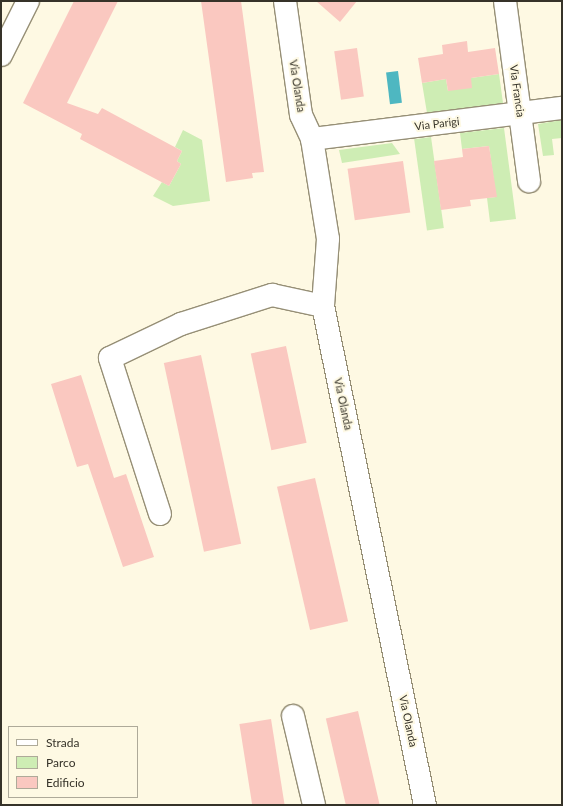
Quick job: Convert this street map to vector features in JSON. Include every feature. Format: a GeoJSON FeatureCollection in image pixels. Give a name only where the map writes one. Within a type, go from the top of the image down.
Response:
{"type":"FeatureCollection","features":[{"type":"Feature","properties":{"kind":"street"},"geometry":{"type":"LineString","coordinates":[[1,54],[28,1]]}},
{"type":"Feature","properties":{"kind":"street","name":"Via Olanda"},"geometry":{"type":"LineString","coordinates":[[285,1],[301,116],[312,139],[328,239],[323,306],[425,805]]}},
{"type":"Feature","properties":{"kind":"street","name":"Via Francia"},"geometry":{"type":"LineString","coordinates":[[505,1],[529,182]]}},
{"type":"Feature","properties":{"kind":"street","name":"Via Parigi"},"geometry":{"type":"LineString","coordinates":[[312,139],[562,108]]}},
{"type":"Feature","properties":{"kind":"street"},"geometry":{"type":"LineString","coordinates":[[160,514],[110,358],[181,324],[272,295],[323,306]]}},
{"type":"Feature","properties":{"kind":"street"},"geometry":{"type":"LineString","coordinates":[[293,716],[314,805]]}},
{"type":"Feature","properties":{"kind":"green space"},"geometry":{"type":"Polygon","coordinates":[[[499,74],[503,103],[427,113],[422,83],[446,79],[448,91],[471,78],[499,74]]]}},
{"type":"Feature","properties":{"kind":"green space"},"geometry":{"type":"Polygon","coordinates":[[[562,120],[562,138],[552,139],[554,155],[543,156],[538,124],[562,120]]]}},
{"type":"Feature","properties":{"kind":"green space"},"geometry":{"type":"Polygon","coordinates":[[[504,128],[516,219],[490,222],[487,198],[496,197],[489,146],[462,149],[460,133],[504,128]]]}},
{"type":"Feature","properties":{"kind":"green space"},"geometry":{"type":"Polygon","coordinates":[[[183,130],[202,140],[210,201],[173,206],[153,196],[162,182],[169,186],[181,164],[177,161],[182,151],[175,147],[183,130]]]}},
{"type":"Feature","properties":{"kind":"green space"},"geometry":{"type":"Polygon","coordinates":[[[431,137],[444,228],[427,230],[414,139],[431,137]]]}},
{"type":"Feature","properties":{"kind":"green space"},"geometry":{"type":"Polygon","coordinates":[[[392,143],[400,154],[342,163],[339,150],[392,143]]]}},
{"type":"Feature","properties":{"kind":"water"},"geometry":{"type":"Polygon","coordinates":[[[398,71],[402,103],[390,104],[386,72],[398,71]]]}},
{"type":"Feature","properties":{"kind":"building"},"geometry":{"type":"Polygon","coordinates":[[[74,1],[118,1],[67,103],[98,114],[102,108],[182,151],[177,161],[181,164],[169,186],[80,139],[82,134],[23,103],[74,1]]]}},
{"type":"Feature","properties":{"kind":"building"},"geometry":{"type":"Polygon","coordinates":[[[201,1],[241,1],[264,172],[252,173],[253,178],[226,182],[201,1]]]}},
{"type":"Feature","properties":{"kind":"building"},"geometry":{"type":"Polygon","coordinates":[[[316,1],[357,1],[340,22],[316,1]]]}},
{"type":"Feature","properties":{"kind":"building"},"geometry":{"type":"Polygon","coordinates":[[[467,41],[468,52],[495,48],[499,74],[471,78],[472,88],[448,91],[446,79],[422,83],[418,58],[443,54],[442,45],[467,41]]]}},
{"type":"Feature","properties":{"kind":"building"},"geometry":{"type":"Polygon","coordinates":[[[357,48],[364,97],[341,100],[334,51],[357,48]]]}},
{"type":"Feature","properties":{"kind":"building"},"geometry":{"type":"Polygon","coordinates":[[[489,146],[497,197],[470,200],[471,206],[441,210],[434,161],[463,157],[462,149],[489,146]]]}},
{"type":"Feature","properties":{"kind":"building"},"geometry":{"type":"Polygon","coordinates":[[[403,161],[410,212],[355,220],[348,169],[403,161]]]}},
{"type":"Feature","properties":{"kind":"building"},"geometry":{"type":"Polygon","coordinates":[[[286,346],[307,443],[271,450],[251,353],[286,346]]]}},
{"type":"Feature","properties":{"kind":"building"},"geometry":{"type":"Polygon","coordinates":[[[201,355],[241,544],[204,552],[164,363],[201,355]]]}},
{"type":"Feature","properties":{"kind":"building"},"geometry":{"type":"Polygon","coordinates":[[[81,375],[114,478],[126,474],[154,557],[123,567],[88,464],[77,467],[51,384],[81,375]]]}},
{"type":"Feature","properties":{"kind":"building"},"geometry":{"type":"Polygon","coordinates":[[[315,478],[348,621],[310,630],[277,487],[315,478]]]}},
{"type":"Feature","properties":{"kind":"building"},"geometry":{"type":"Polygon","coordinates":[[[358,711],[380,805],[346,805],[326,718],[358,711]]]}},
{"type":"Feature","properties":{"kind":"building"},"geometry":{"type":"Polygon","coordinates":[[[271,719],[285,805],[252,805],[239,724],[271,719]]]}}]}
